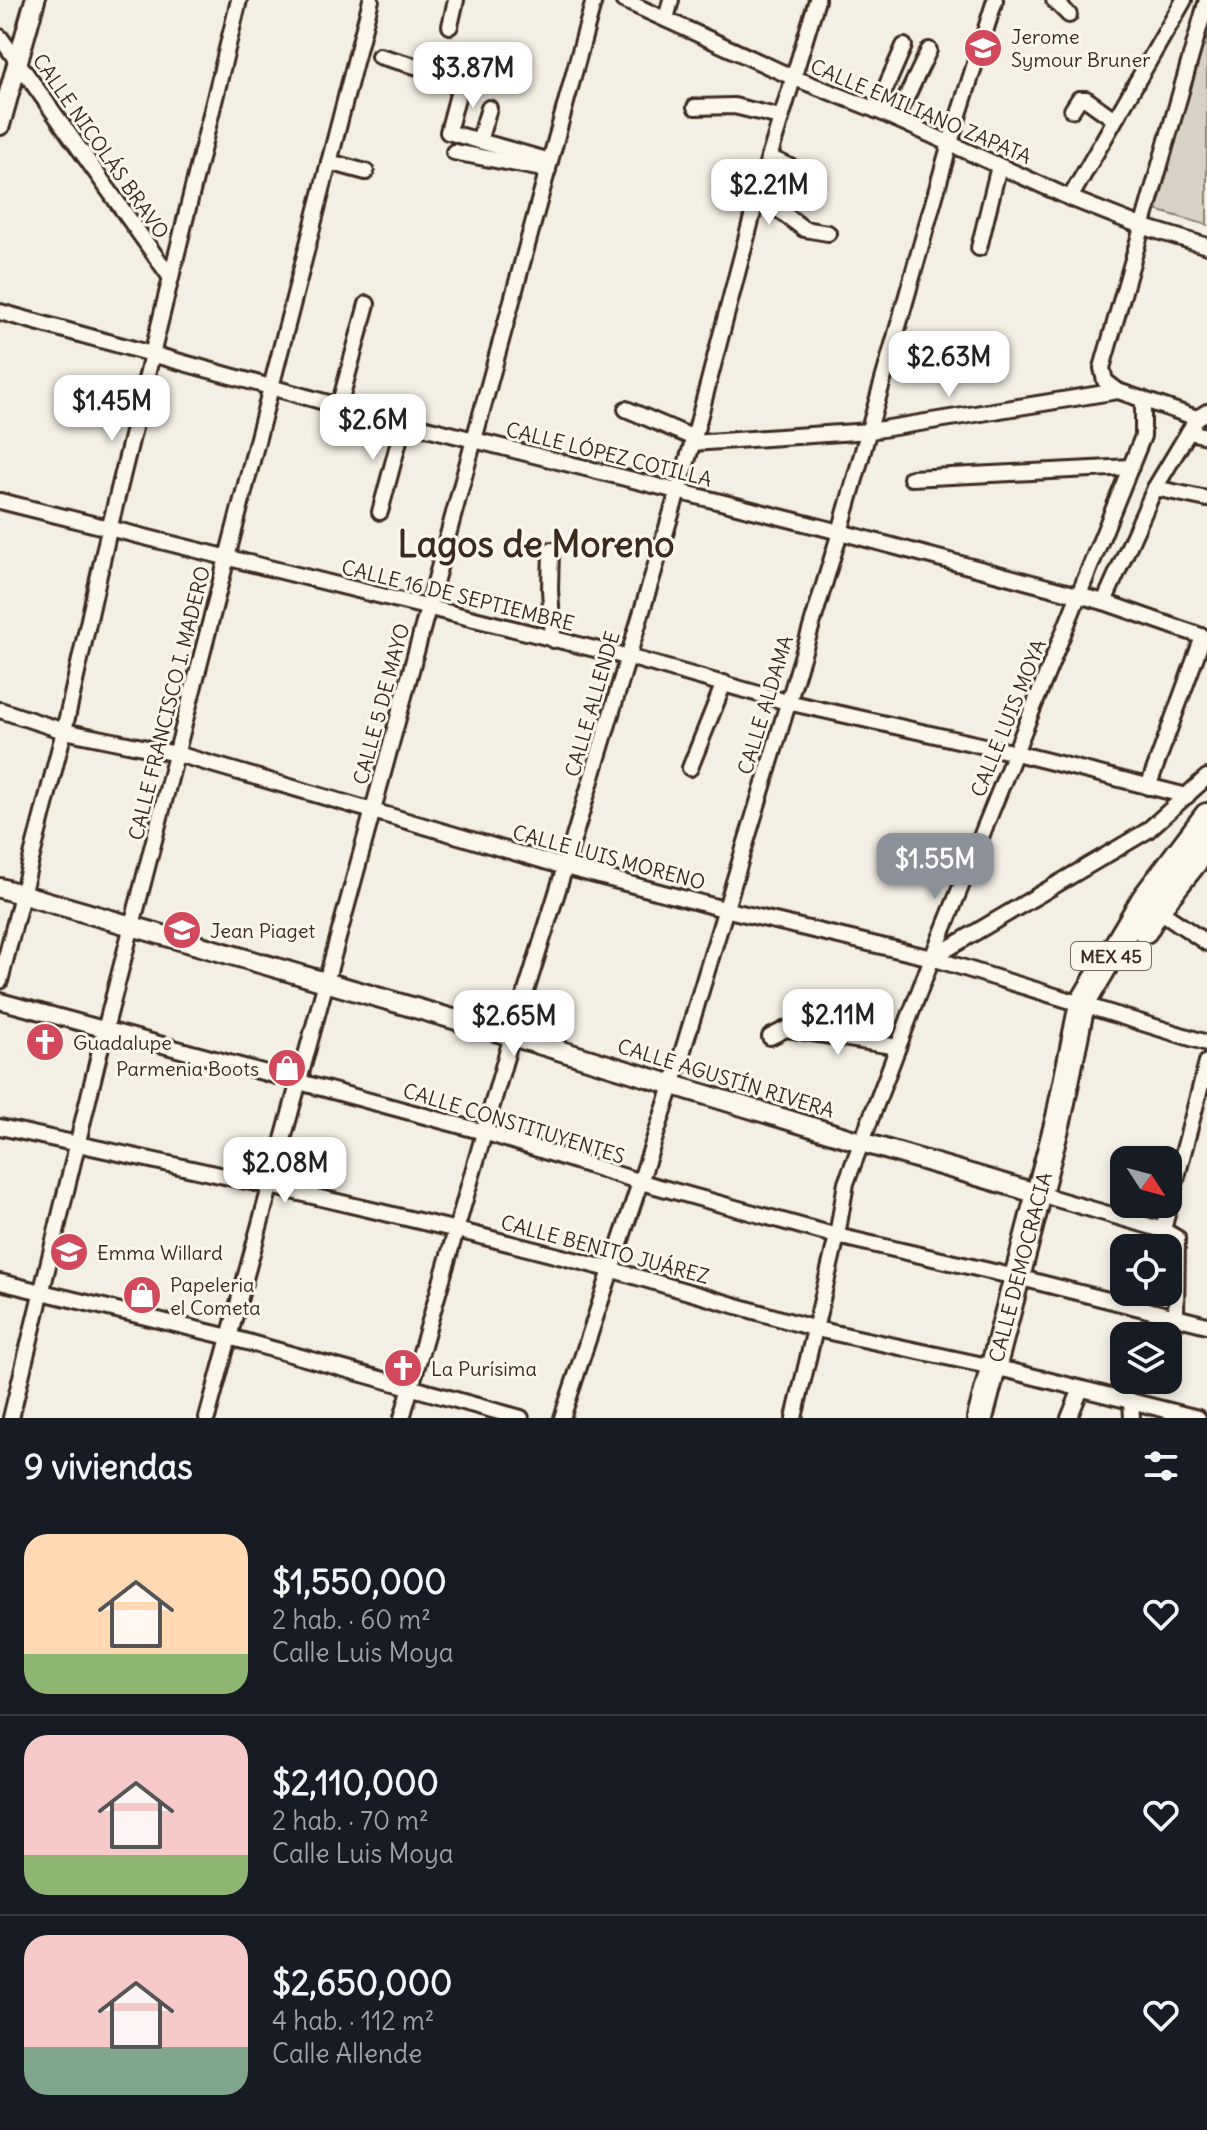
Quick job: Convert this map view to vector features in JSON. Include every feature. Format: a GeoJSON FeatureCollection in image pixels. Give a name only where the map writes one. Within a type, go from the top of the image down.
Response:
{"type":"FeatureCollection","features":[{"type":"Feature","properties":{"kind":"highway","name":"CALLE DEMOCRACIA"},"geometry":{"type":"LineString","coordinates":[[980,1418],[1090,1006],[1145,898],[1207,816]]}},
{"type":"Feature","properties":{"kind":"highway","name":"CALLE DEMOCRACIA"},"geometry":{"type":"LineString","coordinates":[[1090,1006],[1157,909],[1207,846]]}},
{"type":"Feature","properties":{"kind":"main road"},"geometry":{"type":"LineString","coordinates":[[0,125],[35,0]]}},
{"type":"Feature","properties":{"kind":"main road","name":"CALLE AGUSTÍN RIVERA"},"geometry":{"type":"LineString","coordinates":[[0,888],[673,1083],[1039,1194]]}},
{"type":"Feature","properties":{"kind":"street"},"geometry":{"type":"LineString","coordinates":[[0,981],[64,731],[109,530],[239,0]]}},
{"type":"Feature","properties":{"kind":"street","name":"CALLE FRANCISCO I. MADERO"},"geometry":{"type":"LineString","coordinates":[[11,1418],[105,1030],[371,0]]}},
{"type":"Feature","properties":{"kind":"street"},"geometry":{"type":"LineString","coordinates":[[450,26],[456,0]]}},
{"type":"Feature","properties":{"kind":"street","name":"CALLE 5 DE MAYO"},"geometry":{"type":"LineString","coordinates":[[207,1418],[594,0]]}},
{"type":"Feature","properties":{"kind":"street","name":"CALLE EMILIANO ZAPATA"},"geometry":{"type":"LineString","coordinates":[[623,0],[1070,198],[1141,226],[1207,246]]}},
{"type":"Feature","properties":{"kind":"street"},"geometry":{"type":"LineString","coordinates":[[666,19],[671,0]]}},
{"type":"Feature","properties":{"kind":"street","name":"CALLE ALLENDE"},"geometry":{"type":"LineString","coordinates":[[402,1418],[512,1036],[693,440],[758,194],[817,0]]}},
{"type":"Feature","properties":{"kind":"street","name":"CALLE ALDAMA"},"geometry":{"type":"LineString","coordinates":[[562,1418],[673,1083],[840,532],[950,143],[995,0]]}},
{"type":"Feature","properties":{"kind":"street"},"geometry":{"type":"LineString","coordinates":[[1054,0],[1069,15]]}},
{"type":"Feature","properties":{"kind":"street"},"geometry":{"type":"LineString","coordinates":[[1070,198],[1184,0]]}},
{"type":"Feature","properties":{"kind":"street"},"geometry":{"type":"LineString","coordinates":[[1104,602],[1155,488],[1202,415],[1118,391],[1105,381],[1102,368],[1207,0]]}},
{"type":"Feature","properties":{"kind":"street","name":"CALLE NICOLÁS BRAVO"},"geometry":{"type":"LineString","coordinates":[[0,37],[171,278]]}},
{"type":"Feature","properties":{"kind":"street"},"geometry":{"type":"LineString","coordinates":[[876,110],[904,46]]}},
{"type":"Feature","properties":{"kind":"street"},"geometry":{"type":"LineString","coordinates":[[896,119],[929,50]]}},
{"type":"Feature","properties":{"kind":"street"},"geometry":{"type":"LineString","coordinates":[[379,56],[462,79],[448,132],[549,165]]}},
{"type":"Feature","properties":{"kind":"street"},"geometry":{"type":"LineString","coordinates":[[1072,110],[1079,99],[1086,99],[1114,119]]}},
{"type":"Feature","properties":{"kind":"street"},"geometry":{"type":"LineString","coordinates":[[695,107],[734,106],[780,117]]}},
{"type":"Feature","properties":{"kind":"street"},"geometry":{"type":"LineString","coordinates":[[479,141],[489,108]]}},
{"type":"Feature","properties":{"kind":"street"},"geometry":{"type":"LineString","coordinates":[[454,152],[549,165]]}},
{"type":"Feature","properties":{"kind":"street"},"geometry":{"type":"LineString","coordinates":[[769,157],[802,172]]}},
{"type":"Feature","properties":{"kind":"street"},"geometry":{"type":"LineString","coordinates":[[329,162],[366,172]]}},
{"type":"Feature","properties":{"kind":"street"},"geometry":{"type":"LineString","coordinates":[[979,248],[999,166]]}},
{"type":"Feature","properties":{"kind":"street"},"geometry":{"type":"LineString","coordinates":[[758,194],[804,229],[828,233]]}},
{"type":"Feature","properties":{"kind":"street"},"geometry":{"type":"LineString","coordinates":[[339,406],[367,304]]}},
{"type":"Feature","properties":{"kind":"street","name":"CALLE LÓPEZ COTILLA"},"geometry":{"type":"LineString","coordinates":[[0,312],[339,406],[1104,602],[1205,638]]}},
{"type":"Feature","properties":{"kind":"street"},"geometry":{"type":"LineString","coordinates":[[626,409],[693,440],[870,431],[1118,391]]}},
{"type":"Feature","properties":{"kind":"street","name":"CALLE LUIS MOYA"},"geometry":{"type":"LineString","coordinates":[[794,1418],[837,1236],[846,1183],[932,958],[1143,436],[1143,399]]}},
{"type":"Feature","properties":{"kind":"street"},"geometry":{"type":"LineString","coordinates":[[380,512],[404,422]]}},
{"type":"Feature","properties":{"kind":"street"},"geometry":{"type":"LineString","coordinates":[[1189,432],[1207,436]]}},
{"type":"Feature","properties":{"kind":"street"},"geometry":{"type":"LineString","coordinates":[[911,478],[1131,467]]}},
{"type":"Feature","properties":{"kind":"street"},"geometry":{"type":"LineString","coordinates":[[1155,488],[1207,499]]}},
{"type":"Feature","properties":{"kind":"street","name":"CALLE 16 DE SEPTIEMBRE"},"geometry":{"type":"LineString","coordinates":[[0,501],[627,657],[787,702],[1016,753],[1187,796]]}},
{"type":"Feature","properties":{"kind":"street"},"geometry":{"type":"LineString","coordinates":[[551,550],[553,640]]}},
{"type":"Feature","properties":{"kind":"street"},"geometry":{"type":"LineString","coordinates":[[1148,787],[1205,638]]}},
{"type":"Feature","properties":{"kind":"street"},"geometry":{"type":"LineString","coordinates":[[690,768],[724,683]]}},
{"type":"Feature","properties":{"kind":"street","name":"CALLE LUIS MORENO"},"geometry":{"type":"LineString","coordinates":[[0,710],[64,731],[177,754],[565,867],[724,909],[932,958],[1207,1043]]}},
{"type":"Feature","properties":{"kind":"street"},"geometry":{"type":"LineString","coordinates":[[932,958],[1147,831],[1207,777]]}},
{"type":"Feature","properties":{"kind":"street"},"geometry":{"type":"LineString","coordinates":[[1157,909],[1207,943]]}},
{"type":"Feature","properties":{"kind":"street","name":"CALLE CONSTITUYENTES"},"geometry":{"type":"LineString","coordinates":[[0,1001],[484,1132],[641,1182],[837,1236],[1207,1325]]}},
{"type":"Feature","properties":{"kind":"street"},"geometry":{"type":"LineString","coordinates":[[770,1037],[786,1029],[898,1047]]}},
{"type":"Feature","properties":{"kind":"street"},"geometry":{"type":"LineString","coordinates":[[1176,1317],[1177,1238],[1163,1230],[1207,1062]]}},
{"type":"Feature","properties":{"kind":"street","name":"CALLE BENITO JUÁREZ"},"geometry":{"type":"LineString","coordinates":[[0,1127],[457,1230],[613,1270],[816,1329],[994,1368],[1198,1418]]}},
{"type":"Feature","properties":{"kind":"street","name":"CALLE AGUSTÍN RIVERA"},"geometry":{"type":"LineString","coordinates":[[1039,1194],[1163,1230]]}},
{"type":"Feature","properties":{"kind":"street"},"geometry":{"type":"LineString","coordinates":[[0,1282],[229,1337],[521,1418]]}},
{"type":"Feature","properties":{"kind":"street"},"geometry":{"type":"LineString","coordinates":[[1069,1418],[1081,1389]]}},
{"type":"Feature","properties":{"kind":"street"},"geometry":{"type":"LineString","coordinates":[[1131,1401],[1132,1418]]}},
{"type":"Feature","properties":{"kind":"shaded area"},"geometry":{"type":"Polygon","coordinates":[[[1207,26],[1207,225],[1152,209],[1207,26]]]}},
{"type":"Feature","properties":{"kind":"place","name":"Jerome Symour Bruner"},"geometry":{"type":"Point","coordinates":[983,48]}},
{"type":"Feature","properties":{"kind":"place","name":"Jean Piaget"},"geometry":{"type":"Point","coordinates":[182,930]}},
{"type":"Feature","properties":{"kind":"place","name":"Guadalupe"},"geometry":{"type":"Point","coordinates":[45,1042]}},
{"type":"Feature","properties":{"kind":"place","name":"Parmenia Boots"},"geometry":{"type":"Point","coordinates":[287,1068]}},
{"type":"Feature","properties":{"kind":"place","name":"Emma Willard"},"geometry":{"type":"Point","coordinates":[69,1252]}},
{"type":"Feature","properties":{"kind":"place","name":"Papeleria el Cometa"},"geometry":{"type":"Point","coordinates":[142,1295]}},
{"type":"Feature","properties":{"kind":"place","name":"La Purísima"},"geometry":{"type":"Point","coordinates":[403,1368]}},
{"type":"Feature","properties":{"kind":"district","name":"Lagos de Moreno"},"geometry":{"type":"Point","coordinates":[536,544]}}]}
